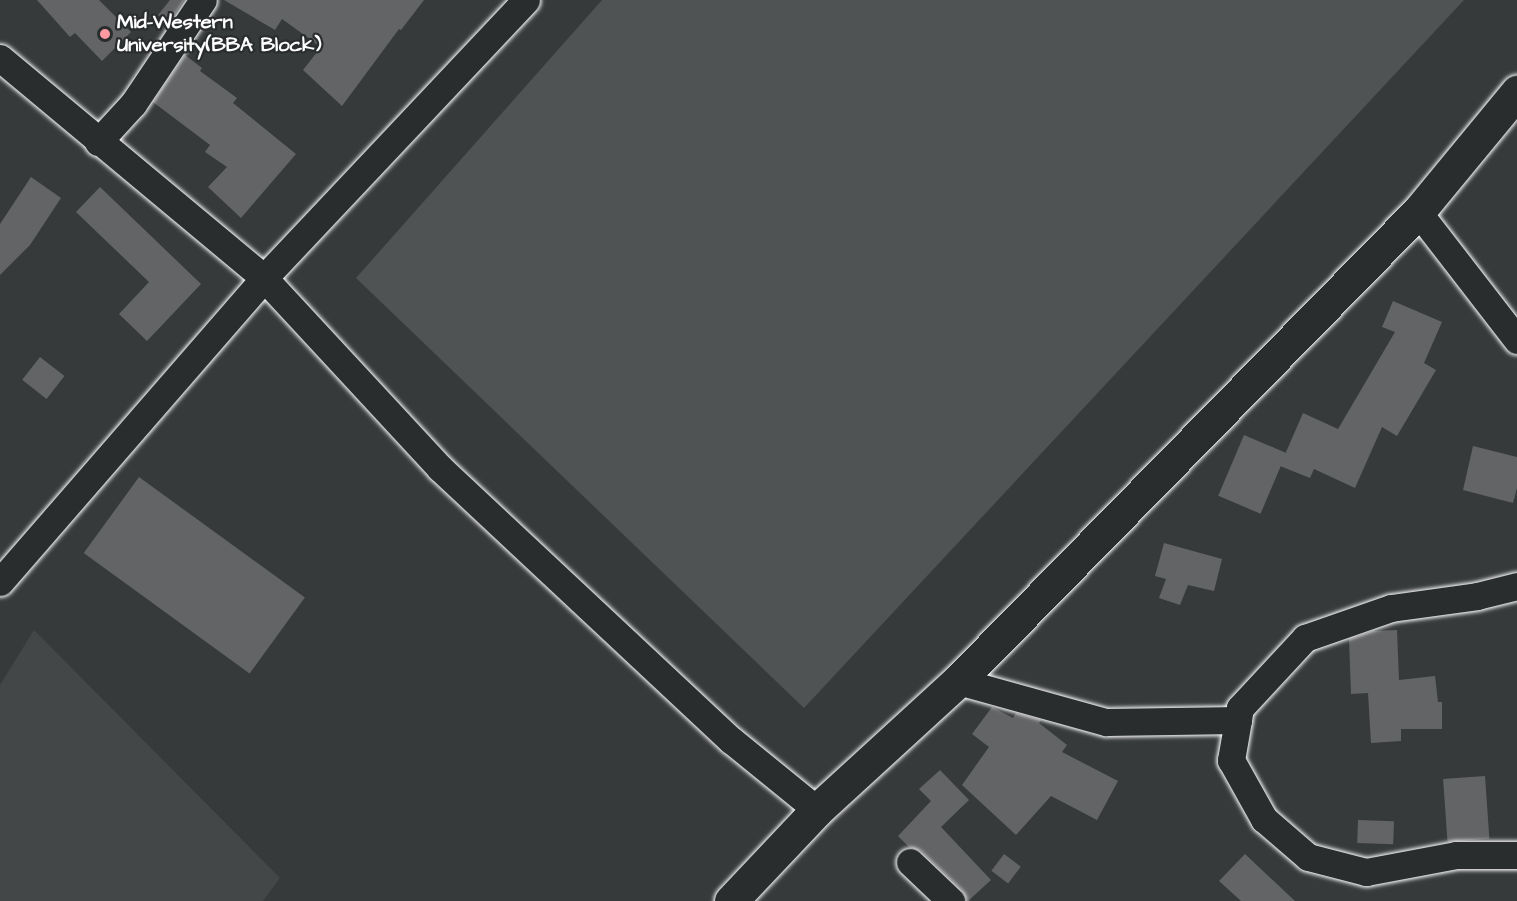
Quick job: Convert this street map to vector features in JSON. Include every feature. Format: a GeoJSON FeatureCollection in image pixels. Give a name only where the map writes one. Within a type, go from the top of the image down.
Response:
{"type":"FeatureCollection","features":[{"type":"Feature","properties":{"kind":"street"},"geometry":{"type":"LineString","coordinates":[[98,142],[133,104],[203,0]]}},
{"type":"Feature","properties":{"kind":"street"},"geometry":{"type":"LineString","coordinates":[[0,582],[264,279],[524,1]]}},
{"type":"Feature","properties":{"kind":"street"},"geometry":{"type":"LineString","coordinates":[[3,69],[98,142],[264,279],[448,476],[722,732],[817,810]]}},
{"type":"Feature","properties":{"kind":"street"},"geometry":{"type":"LineString","coordinates":[[731,901],[817,810],[958,681],[1418,212],[1517,92]]}},
{"type":"Feature","properties":{"kind":"street"},"geometry":{"type":"LineString","coordinates":[[1418,212],[1517,340]]}},
{"type":"Feature","properties":{"kind":"street"},"geometry":{"type":"LineString","coordinates":[[1517,586],[1477,596],[1391,608],[1305,638],[1240,708],[1231,760],[1264,819],[1308,857],[1366,872],[1456,855],[1517,855]]}},
{"type":"Feature","properties":{"kind":"street"},"geometry":{"type":"LineString","coordinates":[[958,681],[1106,722],[1238,720]]}},
{"type":"Feature","properties":{"kind":"street"},"geometry":{"type":"LineString","coordinates":[[910,862],[951,901]]}},
{"type":"Feature","properties":{"kind":"shaded area"},"geometry":{"type":"Polygon","coordinates":[[[602,0],[1464,0],[804,708],[356,278],[602,0]]]}},
{"type":"Feature","properties":{"kind":"shaded area"},"geometry":{"type":"Polygon","coordinates":[[[34,630],[280,878],[263,901],[0,901],[0,685],[34,630]]]}},
{"type":"Feature","properties":{"kind":"building"},"geometry":{"type":"Polygon","coordinates":[[[37,0],[99,0],[131,32],[102,61],[75,33],[70,37],[37,0]]]}},
{"type":"Feature","properties":{"kind":"building"},"geometry":{"type":"Polygon","coordinates":[[[170,0],[184,0],[169,23],[158,15],[170,0]]]}},
{"type":"Feature","properties":{"kind":"building"},"geometry":{"type":"Polygon","coordinates":[[[224,0],[424,0],[401,30],[399,29],[342,106],[303,70],[321,47],[282,19],[275,30],[224,0]]]}},
{"type":"Feature","properties":{"kind":"building"},"geometry":{"type":"Polygon","coordinates":[[[185,55],[202,68],[200,71],[237,98],[233,103],[296,154],[241,218],[208,187],[227,167],[205,152],[210,145],[153,102],[185,55]]]}},
{"type":"Feature","properties":{"kind":"building"},"geometry":{"type":"Polygon","coordinates":[[[31,177],[61,198],[30,245],[0,275],[0,224],[31,177]]]}},
{"type":"Feature","properties":{"kind":"building"},"geometry":{"type":"Polygon","coordinates":[[[100,187],[201,284],[147,341],[119,314],[149,282],[76,212],[100,187]]]}},
{"type":"Feature","properties":{"kind":"building"},"geometry":{"type":"Polygon","coordinates":[[[1393,301],[1442,322],[1424,363],[1436,370],[1397,436],[1382,427],[1355,488],[1314,469],[1310,478],[1280,466],[1303,413],[1338,429],[1395,332],[1382,327],[1393,301]]]}},
{"type":"Feature","properties":{"kind":"building"},"geometry":{"type":"Polygon","coordinates":[[[40,357],[64,376],[47,399],[22,380],[40,357]]]}},
{"type":"Feature","properties":{"kind":"building"},"geometry":{"type":"Polygon","coordinates":[[[1244,435],[1286,453],[1261,514],[1218,496],[1244,435]]]}},
{"type":"Feature","properties":{"kind":"building"},"geometry":{"type":"Polygon","coordinates":[[[1473,446],[1517,457],[1517,488],[1513,503],[1463,490],[1473,446]]]}},
{"type":"Feature","properties":{"kind":"building"},"geometry":{"type":"Polygon","coordinates":[[[139,477],[305,597],[250,674],[84,553],[139,477]]]}},
{"type":"Feature","properties":{"kind":"building"},"geometry":{"type":"Polygon","coordinates":[[[1164,543],[1222,559],[1214,591],[1188,585],[1180,605],[1159,598],[1166,579],[1155,576],[1164,543]]]}},
{"type":"Feature","properties":{"kind":"building"},"geometry":{"type":"Polygon","coordinates":[[[1397,630],[1399,680],[1435,676],[1438,702],[1442,702],[1442,729],[1401,729],[1401,741],[1371,743],[1368,693],[1351,694],[1349,639],[1373,631],[1397,630]]]}},
{"type":"Feature","properties":{"kind":"building"},"geometry":{"type":"Polygon","coordinates":[[[992,707],[1013,718],[1016,713],[1041,720],[1039,723],[1067,745],[1062,752],[1118,781],[1097,820],[1051,796],[1016,835],[962,785],[989,747],[972,734],[992,707]]]}},
{"type":"Feature","properties":{"kind":"building"},"geometry":{"type":"Polygon","coordinates":[[[940,770],[969,800],[941,827],[991,880],[968,901],[962,890],[921,851],[909,847],[898,836],[931,801],[919,789],[940,770]]]}},
{"type":"Feature","properties":{"kind":"building"},"geometry":{"type":"Polygon","coordinates":[[[1485,776],[1489,839],[1447,842],[1443,779],[1485,776]]]}},
{"type":"Feature","properties":{"kind":"building"},"geometry":{"type":"Polygon","coordinates":[[[1358,820],[1394,821],[1393,844],[1357,843],[1358,820]]]}},
{"type":"Feature","properties":{"kind":"building"},"geometry":{"type":"Polygon","coordinates":[[[1004,854],[1021,867],[1008,883],[991,871],[1004,854]]]}},
{"type":"Feature","properties":{"kind":"building"},"geometry":{"type":"Polygon","coordinates":[[[1245,854],[1295,901],[1241,901],[1219,881],[1245,854]]]}},
{"type":"Feature","properties":{"kind":"place","name":"Mid-Western University(BBA Block)"},"geometry":{"type":"Point","coordinates":[105,34]}}]}
